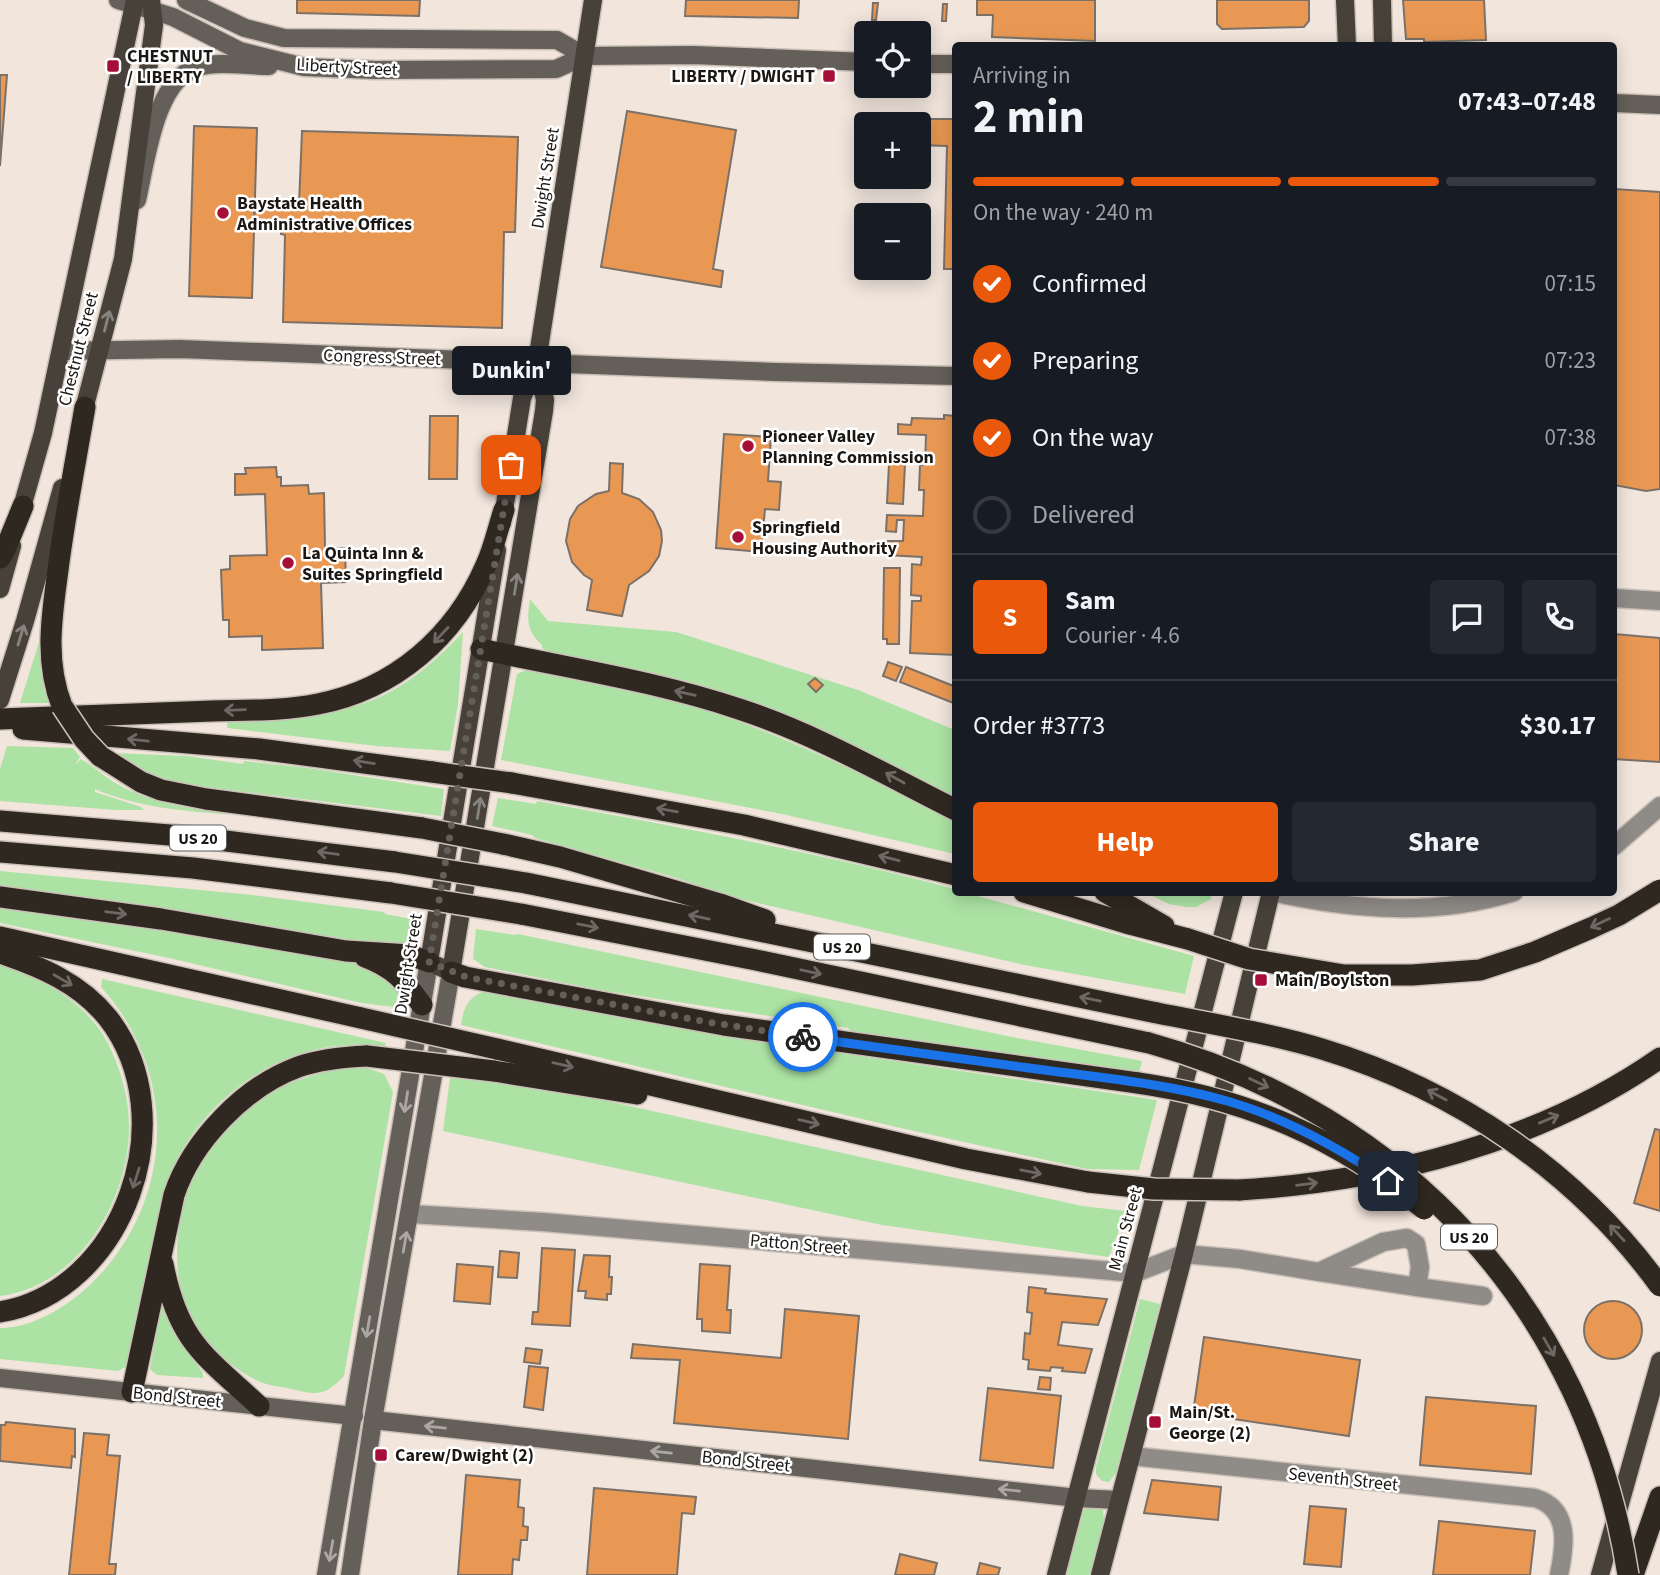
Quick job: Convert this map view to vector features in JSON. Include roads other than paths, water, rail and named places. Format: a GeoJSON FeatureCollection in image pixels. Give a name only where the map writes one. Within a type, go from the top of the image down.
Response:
{"type":"FeatureCollection","features":[{"type":"Feature","properties":{"kind":"highway"},"geometry":{"type":"LineString","coordinates":[[85,407],[62,537],[50,632],[53,674],[62,706],[84,739],[100,756],[141,782],[162,790],[205,799],[422,828],[503,844],[559,857],[720,904],[822,943]]}},
{"type":"Feature","properties":{"kind":"highway"},"geometry":{"type":"LineString","coordinates":[[0,558],[23,506]]}},
{"type":"Feature","properties":{"kind":"highway"},"geometry":{"type":"LineString","coordinates":[[0,719],[280,708],[337,700],[367,690],[408,666],[434,643],[456,618],[488,562],[504,510]]}},
{"type":"Feature","properties":{"kind":"highway"},"geometry":{"type":"LineString","coordinates":[[481,649],[678,691],[742,709],[797,730],[952,808]]}},
{"type":"Feature","properties":{"kind":"highway"},"geometry":{"type":"LineString","coordinates":[[0,728],[237,747],[512,783],[744,825],[952,874]]}},
{"type":"Feature","properties":{"kind":"highway","name":"US 20"},"geometry":{"type":"LineString","coordinates":[[0,821],[170,835],[396,862],[526,883],[1320,1049],[1381,1069],[1435,1094],[1493,1128],[1570,1186],[1635,1253],[1660,1286]]}},
{"type":"Feature","properties":{"kind":"highway","name":"US 20"},"geometry":{"type":"LineString","coordinates":[[0,852],[193,867],[391,893],[521,914],[756,960],[1149,1043],[1245,1076],[1297,1101],[1365,1143],[1402,1172],[1446,1213],[1488,1259],[1524,1307],[1556,1357],[1589,1429],[1614,1504],[1630,1575]]}},
{"type":"Feature","properties":{"kind":"highway"},"geometry":{"type":"LineString","coordinates":[[1037,896],[1249,959],[1345,975],[1422,975],[1480,970],[1535,952],[1619,915],[1660,890]]}},
{"type":"Feature","properties":{"kind":"highway"},"geometry":{"type":"LineString","coordinates":[[1112,896],[1188,939]]}},
{"type":"Feature","properties":{"kind":"highway"},"geometry":{"type":"LineString","coordinates":[[0,897],[161,919],[346,951],[410,956],[429,962]]}},
{"type":"Feature","properties":{"kind":"highway"},"geometry":{"type":"LineString","coordinates":[[0,937],[995,1165],[1088,1182],[1154,1189],[1239,1190],[1311,1184],[1417,1164],[1459,1152],[1566,1112],[1626,1080],[1660,1058]]}},
{"type":"Feature","properties":{"kind":"highway"},"geometry":{"type":"LineString","coordinates":[[346,951],[393,970],[422,1005]]}},
{"type":"Feature","properties":{"kind":"highway"},"geometry":{"type":"LineString","coordinates":[[0,953],[69,983],[95,1003],[109,1020],[131,1060],[137,1084],[143,1138],[139,1169],[133,1186],[117,1222],[95,1256],[64,1286],[46,1297],[0,1312]]}},
{"type":"Feature","properties":{"kind":"highway"},"geometry":{"type":"LineString","coordinates":[[451,972],[724,1025],[1138,1083],[1195,1093],[1249,1108],[1301,1129],[1346,1153],[1388,1181],[1439,1222],[1524,1307]]}},
{"type":"Feature","properties":{"kind":"highway"},"geometry":{"type":"LineString","coordinates":[[132,1392],[178,1182],[202,1144],[231,1110],[286,1072],[328,1059],[367,1056],[494,1071],[604,1090],[759,1110]]}},
{"type":"Feature","properties":{"kind":"highway"},"geometry":{"type":"LineString","coordinates":[[161,1255],[174,1306],[187,1334],[211,1364],[259,1406]]}},
{"type":"Feature","properties":{"kind":"highway"},"geometry":{"type":"LineString","coordinates":[[1630,1575],[1660,1497]]}},
{"type":"Feature","properties":{"kind":"main road","name":"Liberty Street"},"geometry":{"type":"LineString","coordinates":[[186,0],[245,28],[284,38],[557,40],[585,56]]}},
{"type":"Feature","properties":{"kind":"main road","name":"Dwight Street"},"geometry":{"type":"LineString","coordinates":[[326,1575],[522,398],[537,362],[593,0]]}},
{"type":"Feature","properties":{"kind":"main road"},"geometry":{"type":"LineString","coordinates":[[1345,0],[1347,42]]}},
{"type":"Feature","properties":{"kind":"main road"},"geometry":{"type":"LineString","coordinates":[[1382,0],[1383,42]]}},
{"type":"Feature","properties":{"kind":"main road","name":"Liberty Street"},"geometry":{"type":"LineString","coordinates":[[138,3],[240,51],[304,67],[556,69],[585,56],[694,55],[854,62]]}},
{"type":"Feature","properties":{"kind":"main road","name":"Chestnut Street"},"geometry":{"type":"LineString","coordinates":[[0,700],[85,407],[122,259],[138,3]]}},
{"type":"Feature","properties":{"kind":"main road","name":"Chestnut Street"},"geometry":{"type":"LineString","coordinates":[[0,589],[43,433],[138,3]]}},
{"type":"Feature","properties":{"kind":"main road"},"geometry":{"type":"LineString","coordinates":[[931,64],[952,64]]}},
{"type":"Feature","properties":{"kind":"main road"},"geometry":{"type":"LineString","coordinates":[[122,259],[159,110],[176,79],[188,71],[208,65],[304,67]]}},
{"type":"Feature","properties":{"kind":"main road"},"geometry":{"type":"LineString","coordinates":[[1617,103],[1660,106]]}},
{"type":"Feature","properties":{"kind":"main road","name":"Congress Street"},"geometry":{"type":"LineString","coordinates":[[61,351],[180,349],[776,372],[952,376]]}},
{"type":"Feature","properties":{"kind":"main road","name":"Dwight Street"},"geometry":{"type":"LineString","coordinates":[[350,1575],[373,1420],[451,972],[545,400],[537,362]]}},
{"type":"Feature","properties":{"kind":"main road","name":"Main Street"},"geometry":{"type":"LineString","coordinates":[[1056,1575],[1233,896]]}},
{"type":"Feature","properties":{"kind":"main road"},"geometry":{"type":"LineString","coordinates":[[1100,1575],[1184,1254],[1271,896]]}},
{"type":"Feature","properties":{"kind":"main road"},"geometry":{"type":"LineString","coordinates":[[429,962],[451,972]]}},
{"type":"Feature","properties":{"kind":"main road"},"geometry":{"type":"LineString","coordinates":[[1600,1575],[1660,1361]]}},
{"type":"Feature","properties":{"kind":"main road","name":"Bond Street"},"geometry":{"type":"LineString","coordinates":[[0,1378],[354,1416]]}},
{"type":"Feature","properties":{"kind":"main road","name":"Bond Street"},"geometry":{"type":"LineString","coordinates":[[373,1420],[1119,1500]]}},
{"type":"Feature","properties":{"kind":"street"},"geometry":{"type":"LineString","coordinates":[[1617,598],[1660,601]]}},
{"type":"Feature","properties":{"kind":"street"},"geometry":{"type":"LineString","coordinates":[[1617,843],[1660,806]]}},
{"type":"Feature","properties":{"kind":"street"},"geometry":{"type":"LineString","coordinates":[[1292,896],[1338,905],[1403,909],[1470,902],[1496,896]]}},
{"type":"Feature","properties":{"kind":"street","name":"Patton Street"},"geometry":{"type":"LineString","coordinates":[[410,1214],[543,1222],[1135,1273],[1184,1254]]}},
{"type":"Feature","properties":{"kind":"street"},"geometry":{"type":"LineString","coordinates":[[1319,1272],[1383,1242],[1407,1238],[1416,1244],[1419,1258],[1417,1287]]}},
{"type":"Feature","properties":{"kind":"street"},"geometry":{"type":"LineString","coordinates":[[1184,1254],[1240,1259],[1483,1296]]}},
{"type":"Feature","properties":{"kind":"street","name":"Seventh Street"},"geometry":{"type":"LineString","coordinates":[[1131,1456],[1528,1496],[1542,1500],[1560,1517],[1564,1530],[1559,1575]]}},
{"type":"Feature","properties":{"kind":"place","name":"CHESTNUT / LIBERTY"},"geometry":{"type":"Point","coordinates":[113,66]}},
{"type":"Feature","properties":{"kind":"place","name":"LIBERTY / DWIGHT"},"geometry":{"type":"Point","coordinates":[829,76]}},
{"type":"Feature","properties":{"kind":"place","name":"Baystate Health Administrative Offices"},"geometry":{"type":"Point","coordinates":[223,213]}},
{"type":"Feature","properties":{"kind":"place","name":"Pioneer Valley Planning Commission"},"geometry":{"type":"Point","coordinates":[748,446]}},
{"type":"Feature","properties":{"kind":"place","name":"Dunkin'"},"geometry":{"type":"Point","coordinates":[511,465]}},
{"type":"Feature","properties":{"kind":"place","name":"Springfield Housing Authority"},"geometry":{"type":"Point","coordinates":[738,537]}},
{"type":"Feature","properties":{"kind":"place","name":"La Quinta Inn & Suites Springfield"},"geometry":{"type":"Point","coordinates":[288,563]}},
{"type":"Feature","properties":{"kind":"place","name":"Main/Boylston"},"geometry":{"type":"Point","coordinates":[1261,980]}},
{"type":"Feature","properties":{"kind":"place","name":"Main/St. George (2)"},"geometry":{"type":"Point","coordinates":[1155,1422]}},
{"type":"Feature","properties":{"kind":"place","name":"Carew/Dwight (2)"},"geometry":{"type":"Point","coordinates":[381,1455]}}]}
